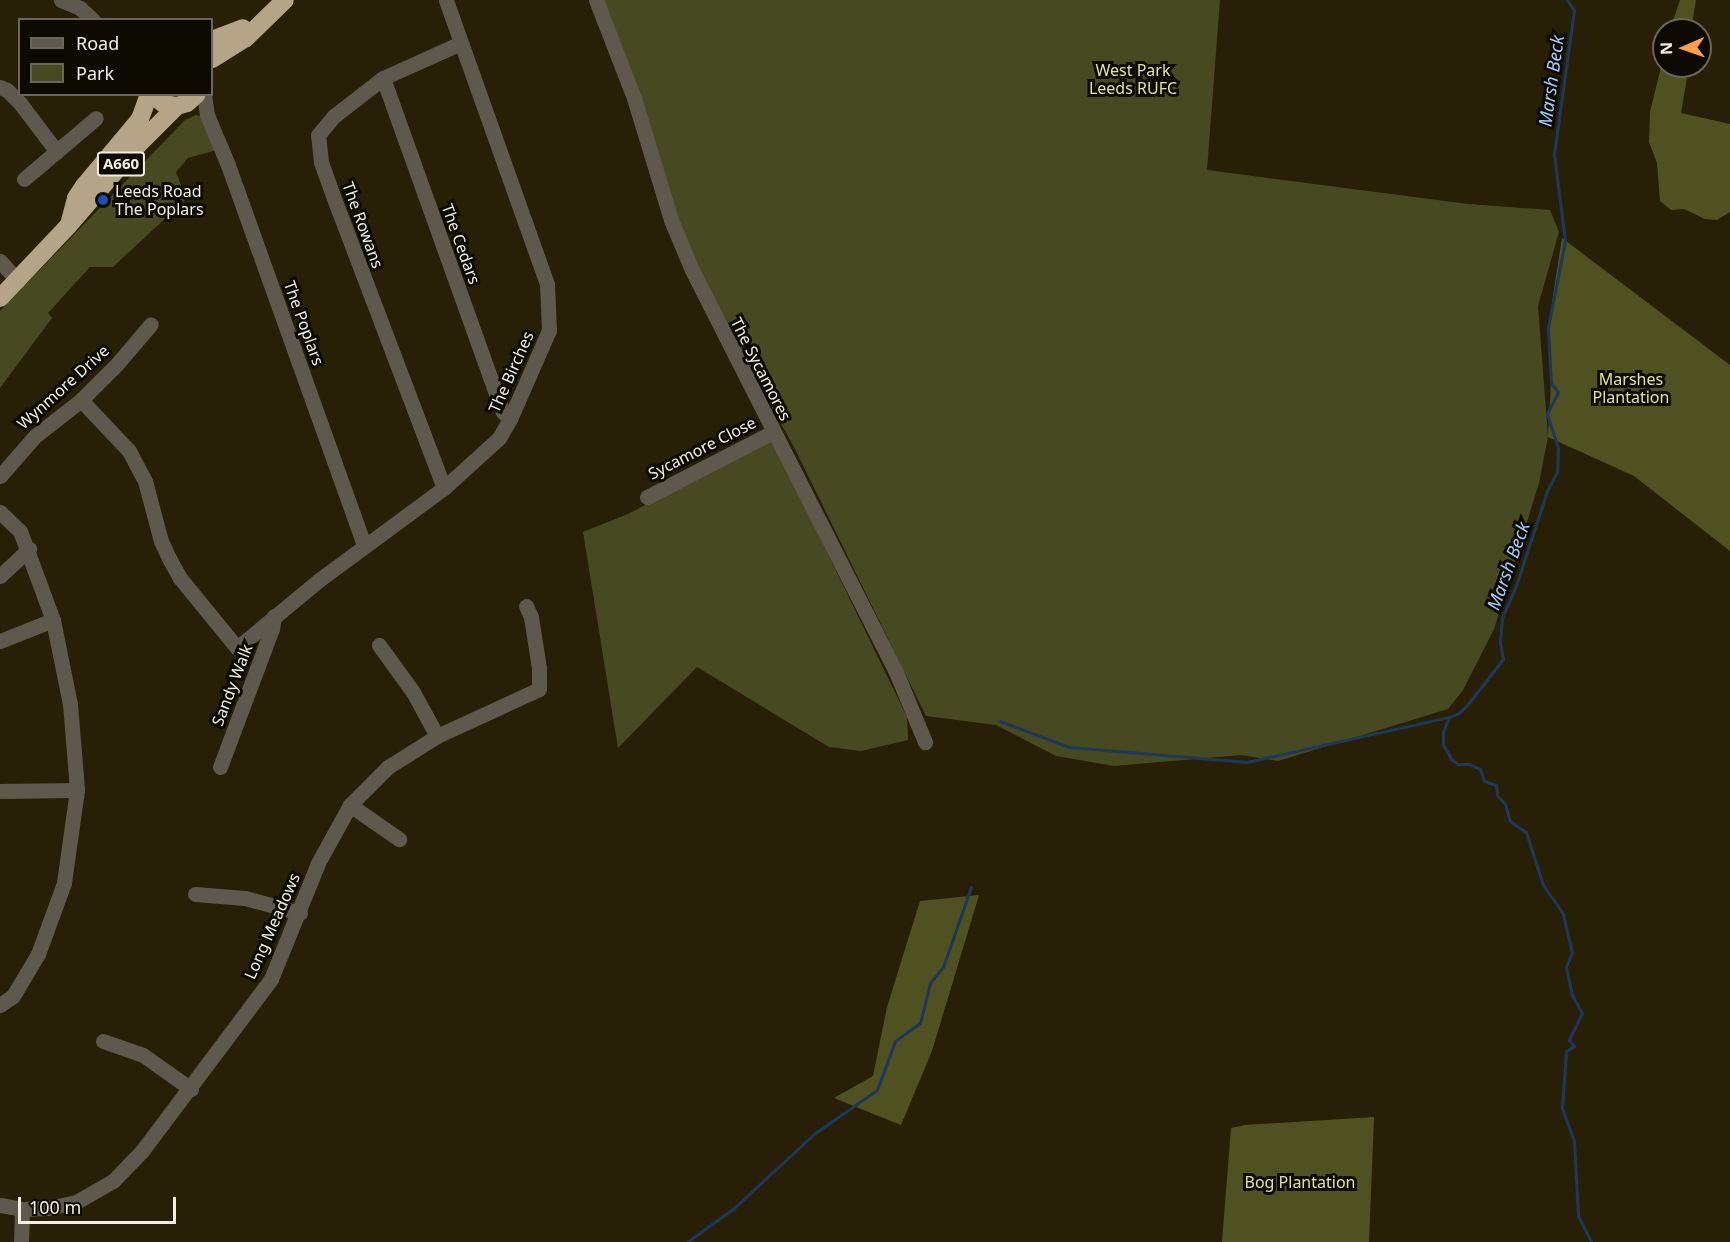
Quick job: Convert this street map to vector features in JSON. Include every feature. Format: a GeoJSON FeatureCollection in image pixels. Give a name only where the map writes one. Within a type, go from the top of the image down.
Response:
{"type":"FeatureCollection","features":[{"type":"Feature","properties":{"kind":"highway"},"geometry":{"type":"LineString","coordinates":[[213,58],[246,38],[257,24],[285,0]]}},
{"type":"Feature","properties":{"kind":"highway"},"geometry":{"type":"LineString","coordinates":[[213,40],[234,30],[257,24]]}},
{"type":"Feature","properties":{"kind":"highway","name":"A660"},"geometry":{"type":"LineString","coordinates":[[69,226],[76,198],[140,119],[149,96]]}},
{"type":"Feature","properties":{"kind":"highway"},"geometry":{"type":"LineString","coordinates":[[153,96],[164,104],[179,105],[194,96]]}},
{"type":"Feature","properties":{"kind":"highway","name":"A660"},"geometry":{"type":"LineString","coordinates":[[0,298],[69,226],[137,146],[179,105]]}},
{"type":"Feature","properties":{"kind":"street"},"geometry":{"type":"LineString","coordinates":[[61,0],[80,8],[91,18]]}},
{"type":"Feature","properties":{"kind":"street","name":"The Birches"},"geometry":{"type":"LineString","coordinates":[[81,400],[116,435],[129,452],[145,481],[161,541],[170,560],[180,578],[237,648],[364,545],[444,488],[486,451],[510,419],[549,330],[547,284],[446,0]]}},
{"type":"Feature","properties":{"kind":"street","name":"The Sycamores"},"geometry":{"type":"LineString","coordinates":[[596,0],[634,98],[671,219],[697,279],[897,672],[925,742]]}},
{"type":"Feature","properties":{"kind":"street","name":"The Rowans"},"geometry":{"type":"LineString","coordinates":[[444,488],[336,204],[318,147],[318,135],[323,127],[383,78],[461,43]]}},
{"type":"Feature","properties":{"kind":"street","name":"The Cedars"},"geometry":{"type":"LineString","coordinates":[[383,78],[498,400],[503,412],[510,419]]}},
{"type":"Feature","properties":{"kind":"street"},"geometry":{"type":"LineString","coordinates":[[0,87],[7,90],[20,103],[57,152]]}},
{"type":"Feature","properties":{"kind":"street","name":"The Poplars"},"geometry":{"type":"LineString","coordinates":[[204,96],[207,115],[228,165],[364,545]]}},
{"type":"Feature","properties":{"kind":"street"},"geometry":{"type":"LineString","coordinates":[[179,105],[207,115]]}},
{"type":"Feature","properties":{"kind":"street"},"geometry":{"type":"LineString","coordinates":[[24,179],[96,117]]}},
{"type":"Feature","properties":{"kind":"street"},"geometry":{"type":"LineString","coordinates":[[0,261],[18,281]]}},
{"type":"Feature","properties":{"kind":"street","name":"Wynmore Drive"},"geometry":{"type":"LineString","coordinates":[[0,476],[35,436],[81,400],[117,364],[151,324]]}},
{"type":"Feature","properties":{"kind":"street","name":"Sycamore Close"},"geometry":{"type":"LineString","coordinates":[[646,496],[773,432]]}},
{"type":"Feature","properties":{"kind":"street"},"geometry":{"type":"LineString","coordinates":[[0,512],[20,531],[29,549],[53,620],[70,705],[77,790],[63,883],[38,954],[13,996],[0,1005]]}},
{"type":"Feature","properties":{"kind":"street"},"geometry":{"type":"LineString","coordinates":[[0,576],[29,549]]}},
{"type":"Feature","properties":{"kind":"street","name":"Long Meadows"},"geometry":{"type":"LineString","coordinates":[[0,1205],[22,1209],[69,1204],[96,1193],[113,1181],[142,1151],[191,1089],[271,979],[300,913],[318,863],[350,805],[388,767],[437,736],[538,689],[539,668],[531,617],[526,606]]}},
{"type":"Feature","properties":{"kind":"street","name":"Sandy Walk"},"geometry":{"type":"LineString","coordinates":[[220,767],[272,629],[274,616]]}},
{"type":"Feature","properties":{"kind":"street"},"geometry":{"type":"LineString","coordinates":[[0,641],[53,620]]}},
{"type":"Feature","properties":{"kind":"street"},"geometry":{"type":"LineString","coordinates":[[378,645],[414,692],[437,736]]}},
{"type":"Feature","properties":{"kind":"street"},"geometry":{"type":"LineString","coordinates":[[0,791],[77,790]]}},
{"type":"Feature","properties":{"kind":"street"},"geometry":{"type":"LineString","coordinates":[[350,805],[399,839]]}},
{"type":"Feature","properties":{"kind":"street"},"geometry":{"type":"LineString","coordinates":[[195,894],[245,898],[300,913]]}},
{"type":"Feature","properties":{"kind":"street"},"geometry":{"type":"LineString","coordinates":[[103,1041],[136,1052],[191,1089]]}},
{"type":"Feature","properties":{"kind":"street"},"geometry":{"type":"LineString","coordinates":[[21,1242],[22,1209]]}},
{"type":"Feature","properties":{"kind":"green space","name":"West Park Leeds RUFC"},"geometry":{"type":"Polygon","coordinates":[[[603,0],[1220,0],[1207,170],[1468,204],[1550,210],[1559,232],[1538,306],[1548,437],[1539,483],[1494,629],[1463,690],[1448,709],[1278,761],[1241,755],[1114,766],[1056,756],[996,725],[926,716],[795,449],[702,280],[683,234],[603,0]]]}},
{"type":"Feature","properties":{"kind":"green space"},"geometry":{"type":"Polygon","coordinates":[[[1680,0],[1696,0],[1693,18],[1674,18],[1680,0]]]}},
{"type":"Feature","properties":{"kind":"green space"},"geometry":{"type":"Polygon","coordinates":[[[1658,78],[1687,78],[1681,113],[1730,124],[1730,212],[1717,220],[1705,219],[1684,209],[1671,210],[1660,201],[1657,163],[1649,142],[1650,112],[1658,78]]]}},
{"type":"Feature","properties":{"kind":"green space"},"geometry":{"type":"Polygon","coordinates":[[[196,115],[203,117],[217,150],[188,158],[176,172],[186,199],[113,267],[90,267],[48,313],[52,318],[0,388],[0,311],[185,120],[196,115]]]}},
{"type":"Feature","properties":{"kind":"green space","name":"Marshes Plantation"},"geometry":{"type":"Polygon","coordinates":[[[1562,238],[1730,365],[1730,551],[1634,476],[1548,437],[1551,383],[1548,328],[1562,238]]]}},
{"type":"Feature","properties":{"kind":"green space"},"geometry":{"type":"Polygon","coordinates":[[[772,439],[907,717],[908,740],[861,751],[829,747],[697,667],[618,748],[583,532],[628,514],[772,439]]]}},
{"type":"Feature","properties":{"kind":"green space"},"geometry":{"type":"Polygon","coordinates":[[[979,895],[932,1051],[901,1125],[834,1098],[873,1076],[887,1007],[920,901],[979,895]]]}},
{"type":"Feature","properties":{"kind":"green space","name":"Bog Plantation"},"geometry":{"type":"Polygon","coordinates":[[[1374,1117],[1369,1242],[1222,1242],[1231,1128],[1245,1125],[1374,1117]]]}},
{"type":"Feature","properties":{"kind":"waterway","name":"Marsh Beck"},"geometry":{"type":"LineString","coordinates":[[1567,0],[1574,10],[1554,154],[1565,241],[1548,328],[1551,383],[1558,392],[1547,414],[1558,447],[1557,472],[1547,491],[1516,586],[1502,618],[1500,643],[1503,659],[1467,705],[1459,713],[1449,717],[1443,732],[1443,744],[1451,759],[1458,764],[1469,764],[1480,769],[1484,781],[1496,785],[1497,795],[1505,804],[1510,821],[1526,832],[1543,885],[1563,914],[1572,952],[1566,967],[1572,995],[1582,1013],[1569,1040],[1574,1046],[1566,1051],[1562,1108],[1574,1141],[1578,1216],[1591,1242]]}},
{"type":"Feature","properties":{"kind":"waterway"},"geometry":{"type":"LineString","coordinates":[[1000,721],[1069,747],[1247,762],[1449,717]]}},
{"type":"Feature","properties":{"kind":"waterway"},"geometry":{"type":"LineString","coordinates":[[687,1242],[734,1208],[815,1133],[877,1090],[895,1041],[920,1023],[930,983],[943,967],[971,887]]}},
{"type":"Feature","properties":{"kind":"place","name":"Leeds Road The Poplars"},"geometry":{"type":"Point","coordinates":[103,200]}}]}
